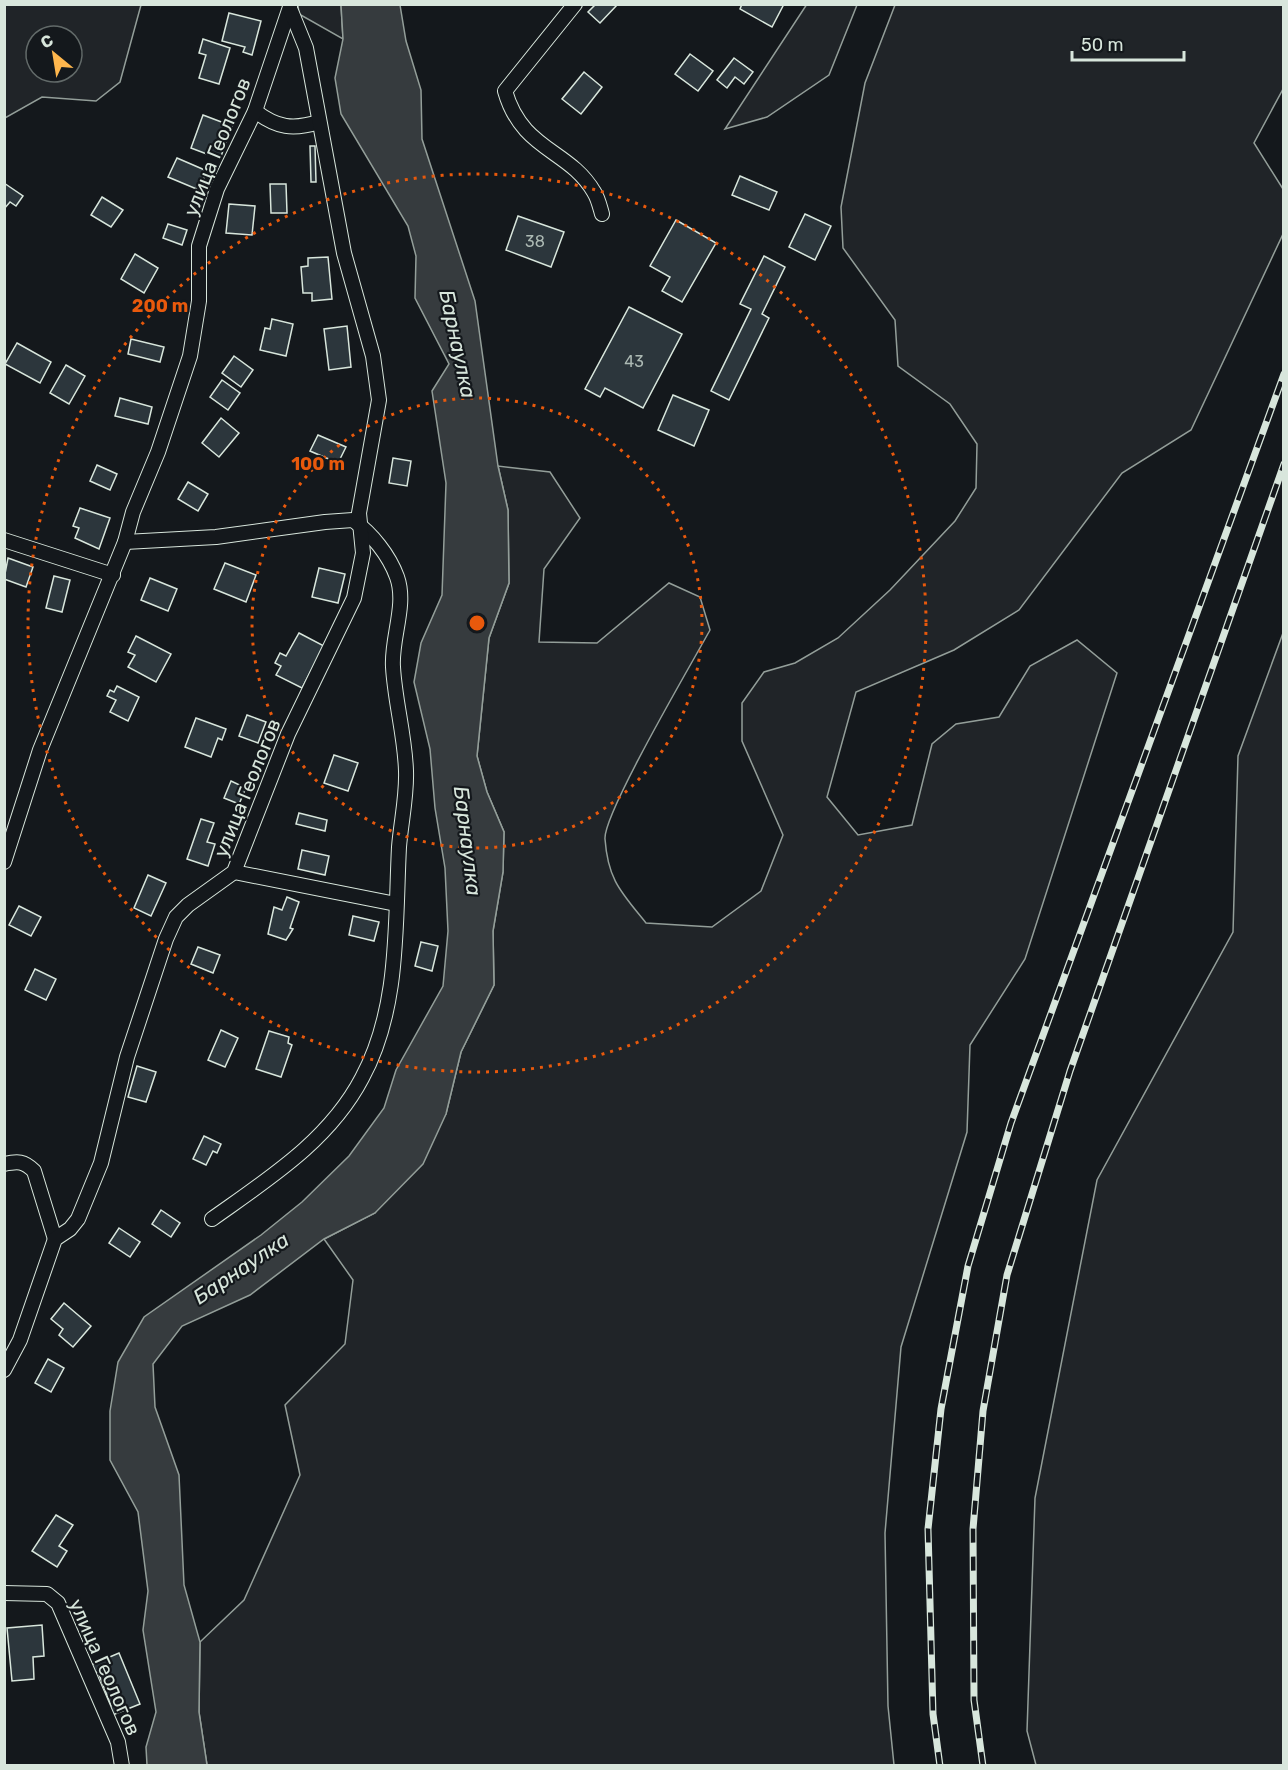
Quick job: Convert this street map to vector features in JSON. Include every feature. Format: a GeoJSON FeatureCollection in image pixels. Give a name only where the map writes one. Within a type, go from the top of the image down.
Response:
{"type":"FeatureCollection","features":[{"type":"Feature","properties":{"kind":"street"},"geometry":{"type":"LineString","coordinates":[[575,4],[505,91],[510,110],[530,136],[582,175],[595,193],[602,214]]}},
{"type":"Feature","properties":{"kind":"street","name":"улица Геологов"},"geometry":{"type":"LineString","coordinates":[[4,862],[40,750],[113,575],[125,542],[132,512],[158,452],[190,356],[199,301],[199,246],[217,189],[255,111],[291,8]]}},
{"type":"Feature","properties":{"kind":"street","name":"улица Геологов"},"geometry":{"type":"LineString","coordinates":[[55,1239],[70,1229],[78,1219],[101,1163],[127,1057],[151,979],[176,917],[188,905],[234,872],[288,734],[354,598],[363,553],[359,513],[379,400],[373,356],[344,254],[306,48],[291,8]]}},
{"type":"Feature","properties":{"kind":"street"},"geometry":{"type":"LineString","coordinates":[[255,111],[268,122],[282,127],[300,128],[320,122]]}},
{"type":"Feature","properties":{"kind":"street"},"geometry":{"type":"LineString","coordinates":[[125,542],[216,537],[343,519],[353,520],[362,526],[386,556],[397,578],[400,592],[393,666],[407,773],[401,821],[396,939],[391,982],[380,1035],[363,1076],[349,1101],[293,1160],[212,1220]]}},
{"type":"Feature","properties":{"kind":"street"},"geometry":{"type":"LineString","coordinates":[[4,540],[113,575]]}},
{"type":"Feature","properties":{"kind":"street"},"geometry":{"type":"LineString","coordinates":[[234,872],[396,904]]}},
{"type":"Feature","properties":{"kind":"street"},"geometry":{"type":"LineString","coordinates":[[4,1164],[18,1161],[27,1164],[34,1171],[55,1239],[20,1340],[4,1370]]}},
{"type":"Feature","properties":{"kind":"street","name":"улица Геологов"},"geometry":{"type":"LineString","coordinates":[[4,1593],[47,1594],[58,1603],[118,1742],[122,1766]]}},
{"type":"Feature","properties":{"kind":"shaded area"},"geometry":{"type":"Polygon","coordinates":[[[5,4],[141,5],[120,82],[96,101],[42,97],[5,118],[5,4]]]}},
{"type":"Feature","properties":{"kind":"shaded area"},"geometry":{"type":"Polygon","coordinates":[[[807,4],[857,5],[829,75],[767,117],[725,129],[807,4]]]}},
{"type":"Feature","properties":{"kind":"shaded area"},"geometry":{"type":"Polygon","coordinates":[[[298,5],[341,5],[343,39],[299,14],[298,5]]]}},
{"type":"Feature","properties":{"kind":"shaded area"},"geometry":{"type":"Polygon","coordinates":[[[895,5],[1283,5],[1283,89],[1254,143],[1283,189],[1283,234],[1191,430],[1122,473],[1019,610],[954,650],[856,692],[827,797],[858,835],[912,825],[932,744],[956,724],[999,717],[1030,666],[1077,640],[1117,673],[1025,959],[970,1045],[967,1132],[901,1347],[885,1533],[888,1706],[894,1765],[207,1765],[199,1712],[200,1642],[244,1600],[300,1475],[285,1405],[345,1344],[353,1280],[324,1239],[375,1213],[446,1114],[461,1052],[494,985],[493,931],[503,872],[504,832],[487,792],[477,756],[489,638],[509,583],[508,510],[498,466],[550,472],[580,518],[544,569],[539,642],[597,643],[669,583],[700,597],[710,630],[618,800],[608,824],[605,839],[613,876],[623,894],[646,923],[712,927],[761,891],[783,835],[742,741],[742,703],[764,672],[795,663],[838,638],[890,590],[955,521],[976,488],[977,444],[950,404],[898,366],[895,320],[843,248],[841,207],[865,83],[895,5]]]}},
{"type":"Feature","properties":{"kind":"shaded area"},"geometry":{"type":"Polygon","coordinates":[[[1283,633],[1283,1765],[1036,1765],[1027,1731],[1035,1498],[1097,1180],[1233,932],[1238,756],[1283,633]]]}},
{"type":"Feature","properties":{"kind":"water","name":"Барнаулка"},"geometry":{"type":"Polygon","coordinates":[[[341,5],[400,5],[406,41],[421,90],[422,139],[475,301],[498,466],[508,510],[509,583],[489,638],[477,756],[487,792],[504,832],[503,872],[493,931],[494,985],[461,1052],[446,1114],[423,1164],[375,1213],[324,1239],[250,1295],[182,1326],[153,1364],[155,1407],[179,1475],[184,1585],[200,1642],[199,1712],[207,1765],[147,1765],[146,1747],[156,1712],[143,1630],[148,1591],[138,1512],[110,1460],[110,1411],[118,1362],[144,1317],[261,1235],[302,1202],[349,1156],[384,1108],[396,1070],[443,986],[448,931],[445,868],[435,808],[430,749],[414,682],[421,643],[442,595],[446,483],[432,391],[449,364],[415,298],[416,256],[408,226],[341,114],[335,78],[343,39],[341,5]]]}},
{"type":"Feature","properties":{"kind":"building"},"geometry":{"type":"Polygon","coordinates":[[[596,4],[617,5],[600,23],[588,12],[596,4]]]}},
{"type":"Feature","properties":{"kind":"building"},"geometry":{"type":"Polygon","coordinates":[[[742,4],[784,4],[772,27],[740,9],[742,4]]]}},
{"type":"Feature","properties":{"kind":"building"},"geometry":{"type":"Polygon","coordinates":[[[229,13],[261,21],[252,55],[243,52],[245,47],[222,41],[229,13]]]}},
{"type":"Feature","properties":{"kind":"building"},"geometry":{"type":"Polygon","coordinates":[[[203,39],[230,48],[219,84],[199,78],[206,55],[199,53],[203,39]]]}},
{"type":"Feature","properties":{"kind":"building"},"geometry":{"type":"Polygon","coordinates":[[[690,54],[713,71],[698,91],[675,74],[690,54]]]}},
{"type":"Feature","properties":{"kind":"building"},"geometry":{"type":"Polygon","coordinates":[[[734,58],[753,72],[744,84],[735,77],[727,88],[717,80],[734,58]]]}},
{"type":"Feature","properties":{"kind":"building"},"geometry":{"type":"Polygon","coordinates":[[[584,72],[602,87],[581,114],[562,99],[584,72]]]}},
{"type":"Feature","properties":{"kind":"building"},"geometry":{"type":"Polygon","coordinates":[[[203,115],[232,126],[220,159],[191,148],[203,115]]]}},
{"type":"Feature","properties":{"kind":"building"},"geometry":{"type":"Polygon","coordinates":[[[310,146],[315,146],[316,182],[311,182],[310,146]]]}},
{"type":"Feature","properties":{"kind":"building"},"geometry":{"type":"Polygon","coordinates":[[[177,158],[207,171],[199,190],[168,177],[177,158]]]}},
{"type":"Feature","properties":{"kind":"building"},"geometry":{"type":"Polygon","coordinates":[[[740,176],[777,192],[769,210],[732,195],[740,176]]]}},
{"type":"Feature","properties":{"kind":"building"},"geometry":{"type":"Polygon","coordinates":[[[4,183],[23,196],[16,206],[10,202],[4,209],[4,183]]]}},
{"type":"Feature","properties":{"kind":"building"},"geometry":{"type":"Polygon","coordinates":[[[270,184],[286,184],[287,213],[271,213],[270,184]]]}},
{"type":"Feature","properties":{"kind":"building"},"geometry":{"type":"Polygon","coordinates":[[[102,197],[123,210],[111,227],[91,215],[102,197]]]}},
{"type":"Feature","properties":{"kind":"building"},"geometry":{"type":"Polygon","coordinates":[[[229,204],[255,206],[252,235],[226,233],[229,204]]]}},
{"type":"Feature","properties":{"kind":"building"},"geometry":{"type":"Polygon","coordinates":[[[805,214],[831,226],[815,260],[789,247],[805,214]]]}},
{"type":"Feature","properties":{"kind":"building"},"geometry":{"type":"Polygon","coordinates":[[[518,216],[564,232],[551,267],[506,250],[518,216]]]}},
{"type":"Feature","properties":{"kind":"building"},"geometry":{"type":"Polygon","coordinates":[[[676,220],[716,243],[682,302],[662,291],[670,277],[650,266],[676,220]]]}},
{"type":"Feature","properties":{"kind":"building"},"geometry":{"type":"Polygon","coordinates":[[[168,224],[187,230],[182,245],[163,238],[168,224]]]}},
{"type":"Feature","properties":{"kind":"building"},"geometry":{"type":"Polygon","coordinates":[[[135,254],[158,268],[144,293],[121,279],[135,254]]]}},
{"type":"Feature","properties":{"kind":"building"},"geometry":{"type":"Polygon","coordinates":[[[764,256],[785,267],[762,314],[769,318],[729,400],[711,391],[751,309],[740,304],[764,256]]]}},
{"type":"Feature","properties":{"kind":"building"},"geometry":{"type":"Polygon","coordinates":[[[328,257],[332,299],[312,301],[312,293],[303,293],[301,267],[308,266],[308,258],[328,257]]]}},
{"type":"Feature","properties":{"kind":"building"},"geometry":{"type":"Polygon","coordinates":[[[629,307],[682,334],[643,408],[605,388],[600,397],[585,389],[629,307]]]}},
{"type":"Feature","properties":{"kind":"building"},"geometry":{"type":"Polygon","coordinates":[[[272,319],[293,324],[286,356],[260,350],[265,328],[270,329],[272,319]]]}},
{"type":"Feature","properties":{"kind":"building"},"geometry":{"type":"Polygon","coordinates":[[[347,326],[351,367],[329,370],[324,329],[347,326]]]}},
{"type":"Feature","properties":{"kind":"building"},"geometry":{"type":"Polygon","coordinates":[[[131,339],[164,347],[160,362],[128,354],[131,339]]]}},
{"type":"Feature","properties":{"kind":"building"},"geometry":{"type":"Polygon","coordinates":[[[17,343],[51,362],[40,383],[5,364],[17,343]]]}},
{"type":"Feature","properties":{"kind":"building"},"geometry":{"type":"Polygon","coordinates":[[[234,356],[253,370],[241,387],[222,373],[234,356]]]}},
{"type":"Feature","properties":{"kind":"building"},"geometry":{"type":"Polygon","coordinates":[[[66,365],[85,376],[69,404],[50,393],[66,365]]]}},
{"type":"Feature","properties":{"kind":"building"},"geometry":{"type":"Polygon","coordinates":[[[222,380],[240,393],[228,410],[210,397],[222,380]]]}},
{"type":"Feature","properties":{"kind":"building"},"geometry":{"type":"Polygon","coordinates":[[[673,395],[709,410],[694,446],[658,430],[673,395]]]}},
{"type":"Feature","properties":{"kind":"building"},"geometry":{"type":"Polygon","coordinates":[[[120,398],[152,407],[148,424],[115,416],[120,398]]]}},
{"type":"Feature","properties":{"kind":"building"},"geometry":{"type":"Polygon","coordinates":[[[221,418],[239,433],[219,457],[202,443],[221,418]]]}},
{"type":"Feature","properties":{"kind":"building"},"geometry":{"type":"Polygon","coordinates":[[[318,435],[346,447],[338,463],[310,451],[318,435]]]}},
{"type":"Feature","properties":{"kind":"building"},"geometry":{"type":"Polygon","coordinates":[[[393,458],[411,461],[407,486],[389,483],[393,458]]]}},
{"type":"Feature","properties":{"kind":"building"},"geometry":{"type":"Polygon","coordinates":[[[97,465],[117,474],[110,490],[90,481],[97,465]]]}},
{"type":"Feature","properties":{"kind":"building"},"geometry":{"type":"Polygon","coordinates":[[[188,482],[208,494],[198,511],[178,499],[188,482]]]}},
{"type":"Feature","properties":{"kind":"building"},"geometry":{"type":"Polygon","coordinates":[[[80,508],[110,518],[99,549],[75,538],[79,528],[73,526],[80,508]]]}},
{"type":"Feature","properties":{"kind":"building"},"geometry":{"type":"Polygon","coordinates":[[[8,558],[33,567],[26,587],[4,579],[8,558]]]}},
{"type":"Feature","properties":{"kind":"building"},"geometry":{"type":"Polygon","coordinates":[[[225,563],[256,575],[246,602],[214,589],[225,563]]]}},
{"type":"Feature","properties":{"kind":"building"},"geometry":{"type":"Polygon","coordinates":[[[319,568],[345,574],[338,603],[312,597],[319,568]]]}},
{"type":"Feature","properties":{"kind":"building"},"geometry":{"type":"Polygon","coordinates":[[[54,576],[70,580],[62,612],[46,608],[54,576]]]}},
{"type":"Feature","properties":{"kind":"building"},"geometry":{"type":"Polygon","coordinates":[[[150,578],[177,589],[168,611],[141,600],[150,578]]]}},
{"type":"Feature","properties":{"kind":"building"},"geometry":{"type":"Polygon","coordinates":[[[299,633],[324,646],[302,688],[276,675],[281,666],[275,663],[280,653],[286,656],[299,633]]]}},
{"type":"Feature","properties":{"kind":"building"},"geometry":{"type":"Polygon","coordinates":[[[136,636],[171,654],[156,682],[128,667],[135,655],[128,652],[136,636]]]}},
{"type":"Feature","properties":{"kind":"building"},"geometry":{"type":"Polygon","coordinates":[[[117,686],[139,697],[128,721],[110,712],[116,700],[107,696],[110,690],[114,692],[117,686]]]}},
{"type":"Feature","properties":{"kind":"building"},"geometry":{"type":"Polygon","coordinates":[[[247,715],[266,722],[258,743],[239,736],[247,715]]]}},
{"type":"Feature","properties":{"kind":"building"},"geometry":{"type":"Polygon","coordinates":[[[196,718],[226,729],[222,740],[218,738],[211,757],[185,747],[196,718]]]}},
{"type":"Feature","properties":{"kind":"building"},"geometry":{"type":"Polygon","coordinates":[[[334,755],[358,763],[348,791],[324,783],[334,755]]]}},
{"type":"Feature","properties":{"kind":"building"},"geometry":{"type":"Polygon","coordinates":[[[231,781],[246,788],[239,804],[224,798],[231,781]]]}},
{"type":"Feature","properties":{"kind":"building"},"geometry":{"type":"Polygon","coordinates":[[[299,813],[327,820],[325,831],[296,824],[299,813]]]}},
{"type":"Feature","properties":{"kind":"building"},"geometry":{"type":"Polygon","coordinates":[[[201,819],[214,823],[207,842],[215,844],[208,866],[187,859],[201,819]]]}},
{"type":"Feature","properties":{"kind":"building"},"geometry":{"type":"Polygon","coordinates":[[[302,850],[329,856],[325,875],[298,869],[302,850]]]}},
{"type":"Feature","properties":{"kind":"building"},"geometry":{"type":"Polygon","coordinates":[[[148,875],[166,883],[151,916],[134,908],[148,875]]]}},
{"type":"Feature","properties":{"kind":"building"},"geometry":{"type":"Polygon","coordinates":[[[287,897],[299,902],[290,928],[293,929],[286,940],[268,934],[274,907],[282,910],[287,897]]]}},
{"type":"Feature","properties":{"kind":"building"},"geometry":{"type":"Polygon","coordinates":[[[19,906],[41,917],[31,936],[9,925],[19,906]]]}},
{"type":"Feature","properties":{"kind":"building"},"geometry":{"type":"Polygon","coordinates":[[[353,916],[379,922],[374,941],[349,935],[353,916]]]}},
{"type":"Feature","properties":{"kind":"building"},"geometry":{"type":"Polygon","coordinates":[[[421,942],[438,946],[432,971],[415,966],[421,942]]]}},
{"type":"Feature","properties":{"kind":"building"},"geometry":{"type":"Polygon","coordinates":[[[198,947],[220,955],[213,973],[191,964],[198,947]]]}},
{"type":"Feature","properties":{"kind":"building"},"geometry":{"type":"Polygon","coordinates":[[[35,969],[56,979],[46,1000],[25,990],[35,969]]]}},
{"type":"Feature","properties":{"kind":"building"},"geometry":{"type":"Polygon","coordinates":[[[221,1030],[238,1038],[225,1067],[208,1060],[221,1030]]]}},
{"type":"Feature","properties":{"kind":"building"},"geometry":{"type":"Polygon","coordinates":[[[269,1031],[289,1037],[288,1043],[292,1045],[281,1077],[256,1069],[269,1031]]]}},
{"type":"Feature","properties":{"kind":"building"},"geometry":{"type":"Polygon","coordinates":[[[137,1066],[156,1072],[146,1102],[128,1097],[137,1066]]]}},
{"type":"Feature","properties":{"kind":"building"},"geometry":{"type":"Polygon","coordinates":[[[204,1136],[221,1144],[217,1153],[213,1151],[206,1165],[193,1159],[204,1136]]]}},
{"type":"Feature","properties":{"kind":"building"},"geometry":{"type":"Polygon","coordinates":[[[161,1210],[180,1223],[171,1237],[152,1224],[161,1210]]]}},
{"type":"Feature","properties":{"kind":"building"},"geometry":{"type":"Polygon","coordinates":[[[119,1228],[140,1242],[130,1257],[109,1243],[119,1228]]]}},
{"type":"Feature","properties":{"kind":"building"},"geometry":{"type":"Polygon","coordinates":[[[64,1303],[91,1326],[73,1347],[59,1335],[63,1329],[51,1319],[64,1303]]]}},
{"type":"Feature","properties":{"kind":"building"},"geometry":{"type":"Polygon","coordinates":[[[48,1359],[64,1368],[51,1392],[35,1383],[48,1359]]]}},
{"type":"Feature","properties":{"kind":"building"},"geometry":{"type":"Polygon","coordinates":[[[56,1515],[73,1525],[59,1546],[67,1551],[57,1567],[32,1551],[56,1515]]]}},
{"type":"Feature","properties":{"kind":"building"},"geometry":{"type":"Polygon","coordinates":[[[42,1625],[44,1656],[33,1657],[34,1679],[12,1681],[7,1628],[42,1625]]]}},
{"type":"Feature","properties":{"kind":"building"},"geometry":{"type":"Polygon","coordinates":[[[119,1653],[140,1704],[110,1716],[107,1707],[111,1706],[98,1672],[94,1673],[91,1665],[119,1653]]]}},
{"type":"Feature","properties":{"kind":"railway"},"geometry":{"type":"LineString","coordinates":[[940,1766],[933,1714],[928,1529],[941,1409],[968,1266],[1011,1123],[1284,374]]}},
{"type":"Feature","properties":{"kind":"railway"},"geometry":{"type":"LineString","coordinates":[[983,1766],[974,1700],[973,1529],[983,1411],[1007,1275],[1070,1071],[1284,464]]}}]}
